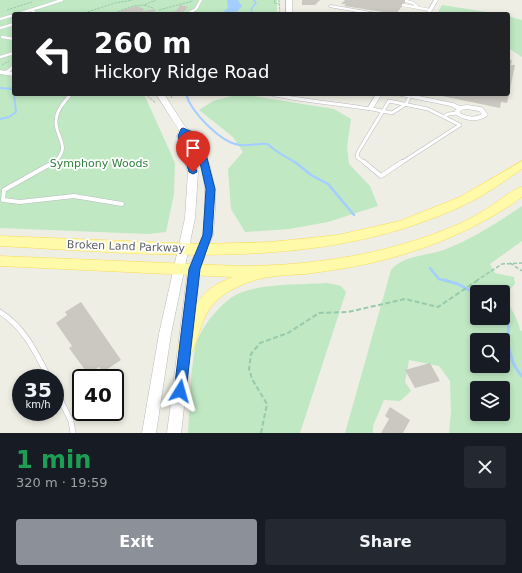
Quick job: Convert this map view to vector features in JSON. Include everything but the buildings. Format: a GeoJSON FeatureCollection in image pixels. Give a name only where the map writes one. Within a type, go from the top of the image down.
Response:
{"type":"FeatureCollection","features":[{"type":"Feature","properties":{"kind":"main road","name":"Broken Land Parkway"},"geometry":{"type":"LineString","coordinates":[[0,241],[202,248],[290,246],[347,239],[378,232],[441,212],[465,201],[500,181],[522,164]]}},
{"type":"Feature","properties":{"kind":"main road","name":"Broken Land Parkway"},"geometry":{"type":"LineString","coordinates":[[0,261],[268,271],[328,265],[365,258],[434,240],[486,216],[522,191]]}},
{"type":"Feature","properties":{"kind":"main road"},"geometry":{"type":"LineString","coordinates":[[185,349],[201,308],[214,294],[226,286],[268,271]]}},
{"type":"Feature","properties":{"kind":"street"},"geometry":{"type":"LineString","coordinates":[[289,0],[290,12]]}},
{"type":"Feature","properties":{"kind":"street"},"geometry":{"type":"LineString","coordinates":[[429,12],[436,0]]}},
{"type":"Feature","properties":{"kind":"street"},"geometry":{"type":"LineString","coordinates":[[330,6],[367,12]]}},
{"type":"Feature","properties":{"kind":"street"},"geometry":{"type":"LineString","coordinates":[[2,71],[12,74]]}},
{"type":"Feature","properties":{"kind":"street"},"geometry":{"type":"LineString","coordinates":[[161,96],[183,130],[192,133],[202,154],[210,189],[208,235],[194,269],[174,433]]}},
{"type":"Feature","properties":{"kind":"street"},"geometry":{"type":"LineString","coordinates":[[370,109],[378,96]]}},
{"type":"Feature","properties":{"kind":"street"},"geometry":{"type":"LineString","coordinates":[[410,96],[453,105],[458,110]]}},
{"type":"Feature","properties":{"kind":"street"},"geometry":{"type":"LineString","coordinates":[[149,433],[165,334],[190,218],[193,191],[193,172],[181,136],[183,130]]}},
{"type":"Feature","properties":{"kind":"lane"},"geometry":{"type":"LineString","coordinates":[[24,12],[62,0]]}},
{"type":"Feature","properties":{"kind":"lane"},"geometry":{"type":"LineString","coordinates":[[191,12],[196,9],[201,0]]}},
{"type":"Feature","properties":{"kind":"lane"},"geometry":{"type":"LineString","coordinates":[[406,1],[413,3],[419,8]]}},
{"type":"Feature","properties":{"kind":"lane"},"geometry":{"type":"LineString","coordinates":[[403,5],[419,8],[429,12]]}},
{"type":"Feature","properties":{"kind":"lane"},"geometry":{"type":"LineString","coordinates":[[0,19],[12,16]]}},
{"type":"Feature","properties":{"kind":"lane"},"geometry":{"type":"LineString","coordinates":[[0,28],[12,25]]}},
{"type":"Feature","properties":{"kind":"lane"},"geometry":{"type":"LineString","coordinates":[[2,36],[12,38]]}},
{"type":"Feature","properties":{"kind":"lane"},"geometry":{"type":"LineString","coordinates":[[0,57],[12,54]]}},
{"type":"Feature","properties":{"kind":"lane"},"geometry":{"type":"LineString","coordinates":[[2,71],[12,67]]}},
{"type":"Feature","properties":{"kind":"lane"},"geometry":{"type":"LineString","coordinates":[[68,96],[63,101],[56,113],[57,134],[64,149],[63,153],[54,162],[4,190],[3,200],[14,203],[28,203],[60,197],[78,196],[122,204]]}},
{"type":"Feature","properties":{"kind":"lane"},"geometry":{"type":"LineString","coordinates":[[280,96],[302,101],[392,113],[406,104],[410,96]]}},
{"type":"Feature","properties":{"kind":"lane"},"geometry":{"type":"LineString","coordinates":[[389,101],[406,104],[428,109],[460,125],[382,176],[357,157],[358,152],[389,101]]}},
{"type":"Feature","properties":{"kind":"lane"},"geometry":{"type":"LineString","coordinates":[[444,117],[458,110]]}},
{"type":"Feature","properties":{"kind":"lane"},"geometry":{"type":"LineString","coordinates":[[0,312],[12,320],[22,331],[44,369]]}},
{"type":"Feature","properties":{"kind":"lane"},"geometry":{"type":"LineString","coordinates":[[64,407],[71,421],[73,433]]}},
{"type":"Feature","properties":{"kind":"path"},"geometry":{"type":"LineString","coordinates":[[87,12],[115,3],[133,0]]}},
{"type":"Feature","properties":{"kind":"path"},"geometry":{"type":"LineString","coordinates":[[117,12],[134,6],[144,5],[156,0]]}},
{"type":"Feature","properties":{"kind":"path"},"geometry":{"type":"LineString","coordinates":[[160,10],[201,0]]}},
{"type":"Feature","properties":{"kind":"path"},"geometry":{"type":"LineString","coordinates":[[275,0],[274,3],[278,4]]}},
{"type":"Feature","properties":{"kind":"path"},"geometry":{"type":"LineString","coordinates":[[279,0],[280,12]]}},
{"type":"Feature","properties":{"kind":"path"},"geometry":{"type":"LineString","coordinates":[[5,11],[32,2]]}},
{"type":"Feature","properties":{"kind":"path"},"geometry":{"type":"LineString","coordinates":[[144,5],[152,8]]}},
{"type":"Feature","properties":{"kind":"path"},"geometry":{"type":"LineString","coordinates":[[2,71],[12,60]]}},
{"type":"Feature","properties":{"kind":"path"},"geometry":{"type":"LineString","coordinates":[[147,96],[153,102]]}},
{"type":"Feature","properties":{"kind":"path"},"geometry":{"type":"LineString","coordinates":[[509,263],[522,271]]}},
{"type":"Feature","properties":{"kind":"path"},"geometry":{"type":"LineString","coordinates":[[261,433],[267,404],[251,375],[249,363],[256,345],[272,337],[281,337],[288,334],[315,315],[323,312],[349,312],[369,306],[407,299],[438,307],[502,264],[522,263]]}},
{"type":"Feature","properties":{"kind":"green space","name":"Symphony Woods"},"geometry":{"type":"Polygon","coordinates":[[[0,0],[277,0],[277,12],[12,12],[12,96],[145,96],[175,163],[174,194],[166,232],[148,234],[0,228],[0,0]]]}},
{"type":"Feature","properties":{"kind":"green space"},"geometry":{"type":"Polygon","coordinates":[[[442,5],[486,12],[438,12],[442,5]]]}},
{"type":"Feature","properties":{"kind":"green space"},"geometry":{"type":"Polygon","coordinates":[[[510,17],[522,20],[522,57],[510,49],[510,17]]]}},
{"type":"Feature","properties":{"kind":"green space"},"geometry":{"type":"Polygon","coordinates":[[[232,96],[253,96],[334,109],[351,119],[347,147],[349,164],[370,186],[378,206],[328,222],[289,229],[245,232],[231,209],[228,169],[243,152],[233,137],[199,110],[213,101],[232,96]]]}},
{"type":"Feature","properties":{"kind":"green space"},"geometry":{"type":"Polygon","coordinates":[[[522,206],[522,241],[490,264],[495,273],[514,277],[515,284],[510,289],[510,285],[470,285],[470,325],[510,325],[510,307],[517,320],[520,330],[522,331],[522,433],[449,433],[451,411],[450,381],[439,366],[409,360],[405,382],[411,391],[400,401],[384,400],[373,426],[373,433],[345,433],[391,270],[402,261],[444,250],[484,230],[522,206]]]}},
{"type":"Feature","properties":{"kind":"green space"},"geometry":{"type":"Polygon","coordinates":[[[328,283],[341,286],[346,292],[300,433],[188,433],[191,380],[195,348],[201,332],[219,308],[233,297],[250,290],[283,285],[328,283]]]}},
{"type":"Feature","properties":{"kind":"water"},"geometry":{"type":"Polygon","coordinates":[[[227,0],[238,0],[242,6],[237,12],[223,12],[228,8],[227,0]]]}},
{"type":"Feature","properties":{"kind":"waterway"},"geometry":{"type":"LineString","coordinates":[[252,12],[251,9],[256,3],[254,0]]}},
{"type":"Feature","properties":{"kind":"waterway"},"geometry":{"type":"LineString","coordinates":[[0,88],[12,89]]}},
{"type":"Feature","properties":{"kind":"waterway"},"geometry":{"type":"LineString","coordinates":[[0,119],[9,117],[16,112],[14,96]]}},
{"type":"Feature","properties":{"kind":"waterway"},"geometry":{"type":"LineString","coordinates":[[187,96],[200,118],[224,139],[240,145],[268,144],[296,163]]}},
{"type":"Feature","properties":{"kind":"waterway"},"geometry":{"type":"LineString","coordinates":[[295,162],[311,175],[328,184],[354,215]]}},
{"type":"Feature","properties":{"kind":"waterway"},"geometry":{"type":"LineString","coordinates":[[430,268],[439,279],[446,280]]}},
{"type":"Feature","properties":{"kind":"waterway"},"geometry":{"type":"LineString","coordinates":[[446,280],[458,284],[470,290]]}},
{"type":"Feature","properties":{"kind":"waterway"},"geometry":{"type":"LineString","coordinates":[[508,325],[509,351],[514,365],[522,376]]}},
{"type":"Feature","properties":{"kind":"route"},"geometry":{"type":"LineString","coordinates":[[180,391],[194,269],[208,235],[210,210],[210,189],[206,166],[202,154],[192,133],[183,130],[181,136],[193,172]]}}]}
